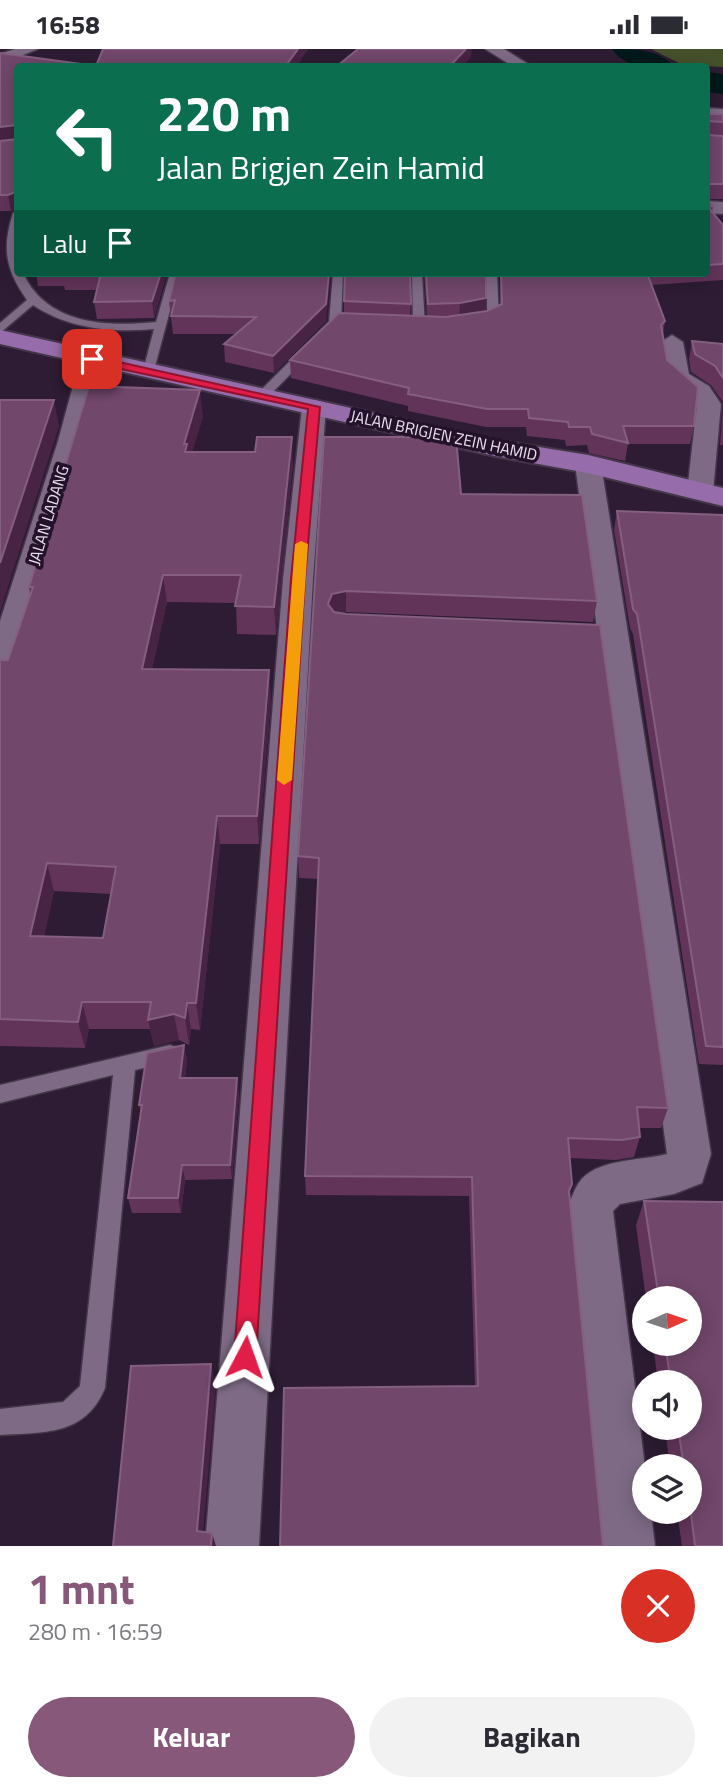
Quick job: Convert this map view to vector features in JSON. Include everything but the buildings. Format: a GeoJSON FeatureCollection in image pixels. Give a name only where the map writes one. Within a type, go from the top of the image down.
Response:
{"type":"FeatureCollection","features":[{"type":"Feature","properties":{"kind":"main road","name":"JALAN BRIGJEN ZEIN HAMID"},"geometry":{"type":"LineString","coordinates":[[0,337],[264,394],[495,448],[588,464],[712,494]]}},
{"type":"Feature","properties":{"kind":"street"},"geometry":{"type":"LineString","coordinates":[[0,59],[30,49]]}},
{"type":"Feature","properties":{"kind":"street"},"geometry":{"type":"LineString","coordinates":[[493,49],[519,63]]}},
{"type":"Feature","properties":{"kind":"street"},"geometry":{"type":"LineString","coordinates":[[673,342],[678,377],[700,391],[709,404],[712,494]]}},
{"type":"Feature","properties":{"kind":"street","name":"JALAN LADANG"},"geometry":{"type":"LineString","coordinates":[[0,670],[71,441],[92,359]]}},
{"type":"Feature","properties":{"kind":"street"},"geometry":{"type":"LineString","coordinates":[[232,1546],[298,579],[314,407]]}},
{"type":"Feature","properties":{"kind":"street"},"geometry":{"type":"LineString","coordinates":[[588,464],[602,635],[689,1154],[686,1168],[673,1176],[603,1187],[592,1196],[590,1210],[628,1546]]}},
{"type":"Feature","properties":{"kind":"lane"},"geometry":{"type":"LineString","coordinates":[[14,226],[11,236],[14,259]]}},
{"type":"Feature","properties":{"kind":"lane"},"geometry":{"type":"LineString","coordinates":[[22,277],[33,300],[51,311],[83,322],[123,327],[162,325]]}},
{"type":"Feature","properties":{"kind":"lane"},"geometry":{"type":"LineString","coordinates":[[149,371],[174,277]]}},
{"type":"Feature","properties":{"kind":"lane"},"geometry":{"type":"LineString","coordinates":[[264,394],[335,323],[338,277]]}},
{"type":"Feature","properties":{"kind":"lane"},"geometry":{"type":"LineString","coordinates":[[405,326],[425,326],[418,277]]}},
{"type":"Feature","properties":{"kind":"lane"},"geometry":{"type":"LineString","coordinates":[[468,325],[493,319],[492,277]]}},
{"type":"Feature","properties":{"kind":"lane"},"geometry":{"type":"LineString","coordinates":[[0,330],[11,316],[33,300]]}},
{"type":"Feature","properties":{"kind":"lane"},"geometry":{"type":"LineString","coordinates":[[335,323],[349,324]]}},
{"type":"Feature","properties":{"kind":"lane"},"geometry":{"type":"LineString","coordinates":[[0,1094],[180,1052]]}},
{"type":"Feature","properties":{"kind":"lane"},"geometry":{"type":"LineString","coordinates":[[0,1422],[54,1417],[79,1409],[88,1400],[92,1388],[125,1063]]}},
{"type":"Feature","properties":{"kind":"green space"},"geometry":{"type":"Polygon","coordinates":[[[651,49],[723,49],[723,67],[710,66],[710,63],[679,63],[651,49]]]}},
{"type":"Feature","properties":{"kind":"waterway"},"geometry":{"type":"LineString","coordinates":[[627,49],[652,63]]}},
{"type":"Feature","properties":{"kind":"waterway"},"geometry":{"type":"LineString","coordinates":[[710,82],[723,84]]}},
{"type":"Feature","properties":{"kind":"slow traffic"},"geometry":{"type":"LineString","coordinates":[[284,780],[301,544]]}},
{"type":"Feature","properties":{"kind":"route"},"geometry":{"type":"LineString","coordinates":[[92,359],[264,394],[314,407],[298,579],[245,1357]]}}]}
